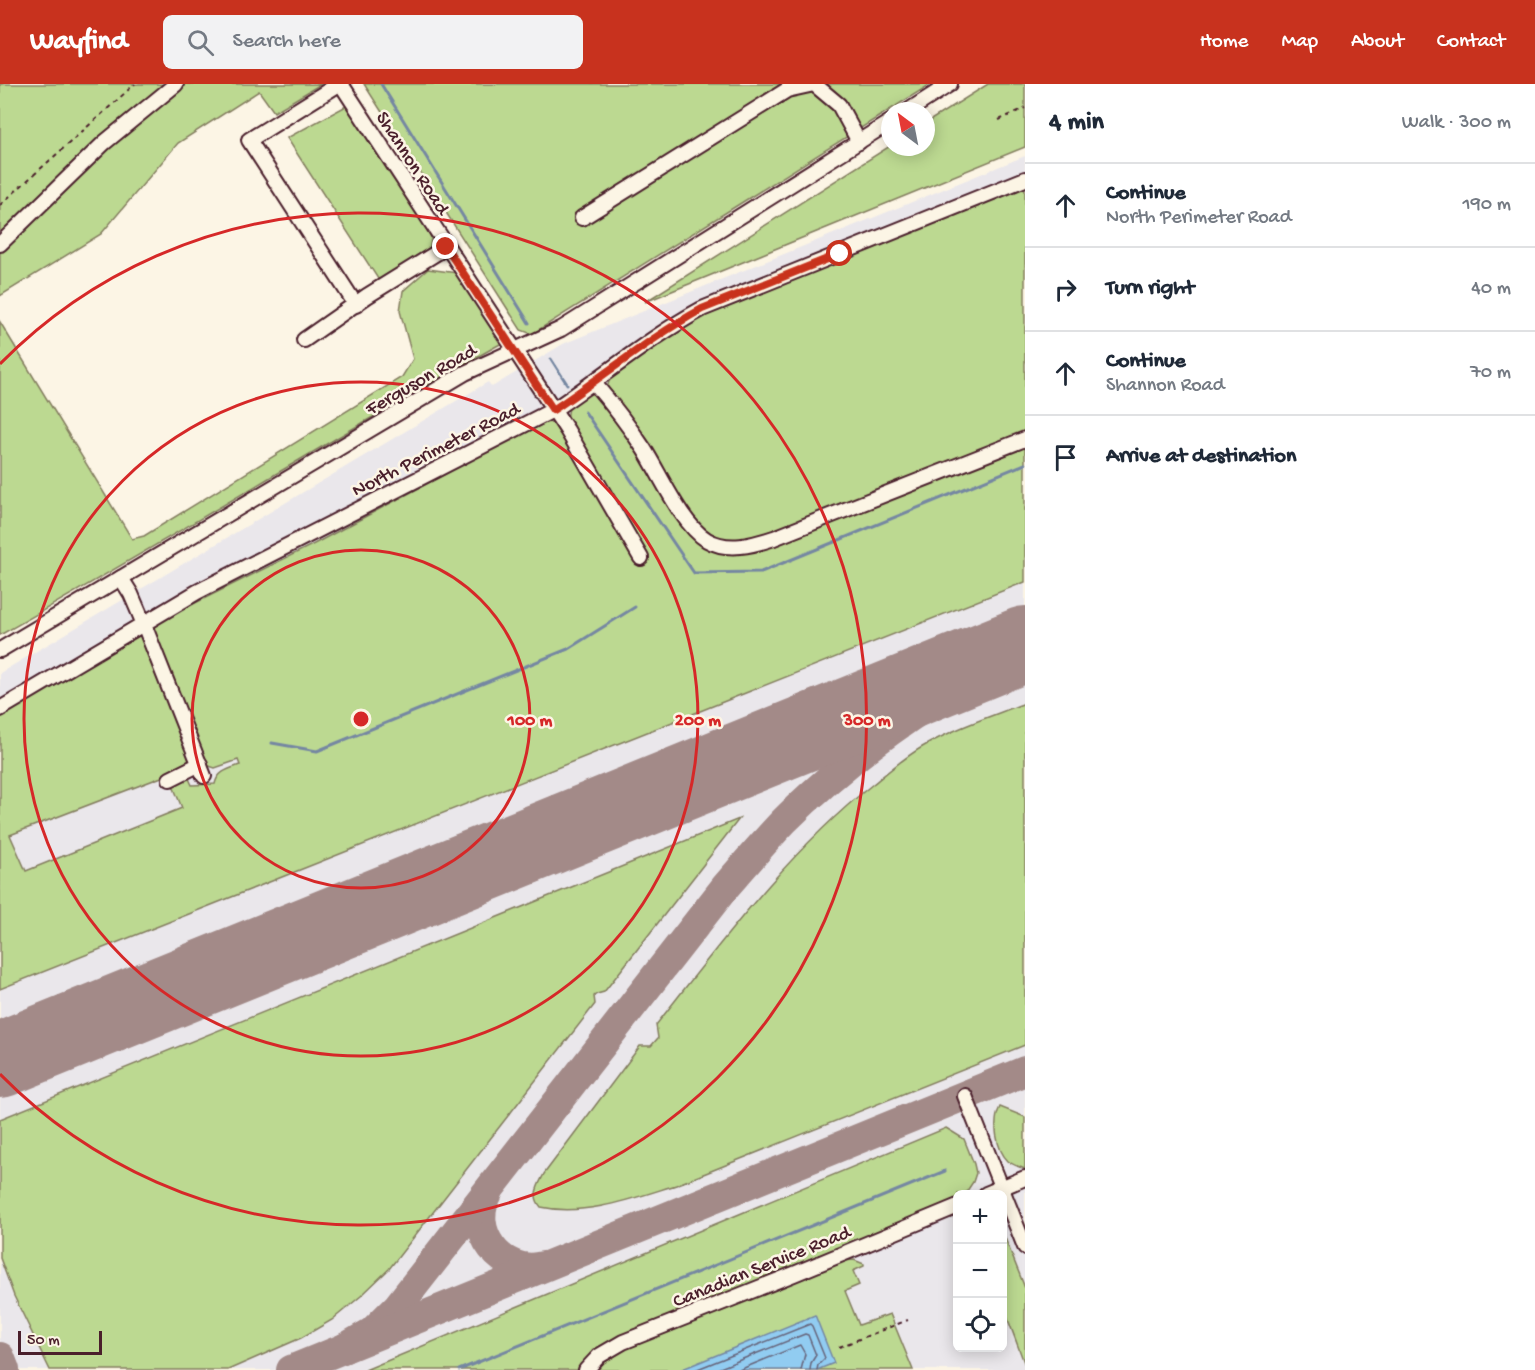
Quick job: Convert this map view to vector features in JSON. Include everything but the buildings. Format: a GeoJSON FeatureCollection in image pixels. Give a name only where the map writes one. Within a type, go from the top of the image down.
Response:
{"type":"FeatureCollection","features":[{"type":"Feature","properties":{"kind":"street"},"geometry":{"type":"LineString","coordinates":[[0,244],[104,143],[176,84]]}},
{"type":"Feature","properties":{"kind":"street"},"geometry":{"type":"LineString","coordinates":[[340,84],[249,140],[356,305]]}},
{"type":"Feature","properties":{"kind":"street","name":"Shannon Road"},"geometry":{"type":"LineString","coordinates":[[340,84],[579,450],[641,558]]}},
{"type":"Feature","properties":{"kind":"street"},"geometry":{"type":"LineString","coordinates":[[582,218],[787,90],[814,84],[826,89],[839,105],[859,142]]}},
{"type":"Feature","properties":{"kind":"street"},"geometry":{"type":"LineString","coordinates":[[922,102],[950,84]]}},
{"type":"Feature","properties":{"kind":"street","name":"Ferguson Road"},"geometry":{"type":"LineString","coordinates":[[0,650],[465,373],[561,329],[881,128]]}},
{"type":"Feature","properties":{"kind":"street","name":"North Perimeter Road"},"geometry":{"type":"LineString","coordinates":[[0,709],[197,591],[553,410],[594,383],[659,334],[702,309],[1025,178]]}},
{"type":"Feature","properties":{"kind":"street"},"geometry":{"type":"LineString","coordinates":[[304,340],[446,247]]}},
{"type":"Feature","properties":{"kind":"street"},"geometry":{"type":"LineString","coordinates":[[594,383],[642,446],[693,527],[708,541],[724,546],[744,546],[774,538],[1025,439]]}},
{"type":"Feature","properties":{"kind":"street"},"geometry":{"type":"LineString","coordinates":[[120,578],[131,594],[143,622],[202,770],[170,779]]}},
{"type":"Feature","properties":{"kind":"street"},"geometry":{"type":"LineString","coordinates":[[965,1095],[1025,1247]]}},
{"type":"Feature","properties":{"kind":"street"},"geometry":{"type":"LineString","coordinates":[[996,1190],[1025,1178]]}},
{"type":"Feature","properties":{"kind":"street","name":"Canadian Service Road"},"geometry":{"type":"LineString","coordinates":[[586,1370],[599,1356],[623,1342],[953,1208]]}},
{"type":"Feature","properties":{"kind":"path"},"geometry":{"type":"LineString","coordinates":[[0,205],[135,84]]}},
{"type":"Feature","properties":{"kind":"path"},"geometry":{"type":"LineString","coordinates":[[999,120],[1025,108]]}},
{"type":"Feature","properties":{"kind":"path"},"geometry":{"type":"LineString","coordinates":[[839,1347],[908,1320]]}},
{"type":"Feature","properties":{"kind":"shaded area"},"geometry":{"type":"Polygon","coordinates":[[[1025,156],[1025,1370],[0,1370],[0,673],[488,382],[492,387],[563,344],[1025,156]]]}},
{"type":"Feature","properties":{"kind":"green space"},"geometry":{"type":"Polygon","coordinates":[[[0,84],[321,84],[274,112],[259,91],[178,143],[101,234],[0,296],[0,84]]]}},
{"type":"Feature","properties":{"kind":"green space"},"geometry":{"type":"Polygon","coordinates":[[[364,84],[931,84],[902,102],[881,102],[881,115],[532,334],[521,330],[364,84]]]}},
{"type":"Feature","properties":{"kind":"green space"},"geometry":{"type":"Polygon","coordinates":[[[988,84],[1025,84],[1025,147],[645,302],[881,152],[881,156],[935,156],[935,117],[988,84]]]}},
{"type":"Feature","properties":{"kind":"green space"},"geometry":{"type":"Polygon","coordinates":[[[348,105],[427,226],[431,238],[430,248],[380,282],[287,138],[348,105]]]}},
{"type":"Feature","properties":{"kind":"green space"},"geometry":{"type":"Polygon","coordinates":[[[1025,187],[1025,435],[775,534],[734,541],[717,537],[697,526],[607,389],[610,377],[660,340],[703,316],[1025,187]]]}},
{"type":"Feature","properties":{"kind":"green space"},"geometry":{"type":"Polygon","coordinates":[[[428,269],[457,273],[502,343],[0,635],[0,322],[132,539],[144,536],[402,377],[413,359],[400,311],[403,291],[428,269]]]}},
{"type":"Feature","properties":{"kind":"green space"},"geometry":{"type":"Polygon","coordinates":[[[595,394],[621,423],[683,523],[722,550],[1025,442],[1025,582],[0,989],[0,717],[134,633],[141,633],[191,761],[185,768],[10,835],[26,871],[182,808],[172,783],[187,774],[192,785],[215,784],[221,773],[240,765],[238,760],[215,768],[206,765],[152,630],[159,621],[314,544],[541,423],[554,422],[559,426],[640,564],[647,562],[567,420],[569,407],[582,396],[595,394]]]}},
{"type":"Feature","properties":{"kind":"green space"},"geometry":{"type":"Polygon","coordinates":[[[1025,703],[1025,1045],[676,1185],[592,1208],[575,1210],[541,1207],[536,1195],[544,1174],[640,1046],[651,1046],[658,1038],[656,1025],[706,961],[758,898],[813,838],[842,810],[917,750],[961,728],[1025,703]]]}},
{"type":"Feature","properties":{"kind":"green space"},"geometry":{"type":"Polygon","coordinates":[[[739,819],[604,992],[594,996],[595,1004],[389,1269],[332,1320],[301,1338],[228,1370],[50,1370],[14,1296],[0,1258],[0,1119],[739,819]]]}},
{"type":"Feature","properties":{"kind":"green space"},"geometry":{"type":"Polygon","coordinates":[[[1000,1107],[1025,1117],[1025,1169],[1008,1161],[998,1143],[996,1120],[1000,1107]]]}},
{"type":"Feature","properties":{"kind":"green space"},"geometry":{"type":"Polygon","coordinates":[[[946,1128],[964,1139],[974,1164],[976,1173],[973,1182],[968,1190],[953,1190],[953,1201],[618,1337],[586,1360],[577,1370],[365,1370],[946,1128]]]}},
{"type":"Feature","properties":{"kind":"green space"},"geometry":{"type":"Polygon","coordinates":[[[1007,1243],[1025,1288],[1025,1365],[1007,1317],[1007,1243]]]}},
{"type":"Feature","properties":{"kind":"green space"},"geometry":{"type":"Polygon","coordinates":[[[854,1260],[864,1264],[853,1271],[859,1285],[845,1291],[859,1325],[890,1314],[913,1370],[595,1370],[611,1355],[625,1348],[842,1261],[854,1260]]]}},
{"type":"Feature","properties":{"kind":"water"},"geometry":{"type":"Polygon","coordinates":[[[815,1315],[834,1363],[817,1370],[680,1370],[815,1315]]]}},
{"type":"Feature","properties":{"kind":"waterway"},"geometry":{"type":"LineString","coordinates":[[381,84],[529,323]]}},
{"type":"Feature","properties":{"kind":"waterway"},"geometry":{"type":"LineString","coordinates":[[551,359],[567,384]]}},
{"type":"Feature","properties":{"kind":"waterway"},"geometry":{"type":"LineString","coordinates":[[585,412],[694,573],[761,572],[1025,464]]}},
{"type":"Feature","properties":{"kind":"waterway"},"geometry":{"type":"LineString","coordinates":[[272,743],[317,751],[568,649],[635,607]]}},
{"type":"Feature","properties":{"kind":"waterway"},"geometry":{"type":"LineString","coordinates":[[459,1370],[945,1171]]}},
{"type":"Feature","properties":{"kind":"taxiway"},"geometry":{"type":"LineString","coordinates":[[343,1349],[372,1332],[398,1306],[726,886],[784,821],[839,771],[898,726],[960,685],[1025,649]]}},
{"type":"Feature","properties":{"kind":"taxiway"},"geometry":{"type":"LineString","coordinates":[[291,1370],[1025,1071]]}},
{"type":"Feature","properties":{"kind":"taxiway"},"geometry":{"type":"LineString","coordinates":[[488,1193],[482,1207],[482,1222],[485,1235],[492,1248],[514,1264],[528,1268],[543,1266]]}},
{"type":"Feature","properties":{"kind":"taxiway"},"geometry":{"type":"LineString","coordinates":[[0,1357],[5,1370]]}},
{"type":"Feature","properties":{"kind":"runway"},"geometry":{"type":"LineString","coordinates":[[0,1060],[1025,644]]}},
{"type":"Feature","properties":{"kind":"route"},"geometry":{"type":"LineString","coordinates":[[446,247],[553,410],[594,383],[659,334],[702,309],[840,254]]}}]}
